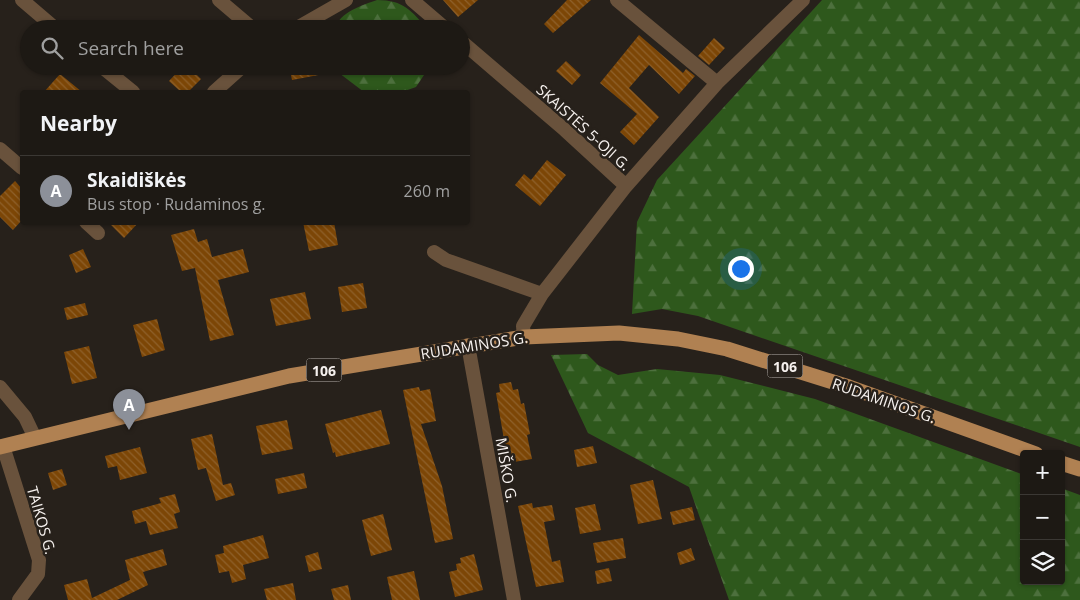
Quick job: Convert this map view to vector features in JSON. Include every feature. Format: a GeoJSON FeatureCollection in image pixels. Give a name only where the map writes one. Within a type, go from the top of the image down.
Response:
{"type":"FeatureCollection","features":[{"type":"Feature","properties":{"kind":"main road","name":"RUDAMINOS G."},"geometry":{"type":"LineString","coordinates":[[2,446],[289,376],[524,337],[618,332],[678,339],[726,348],[946,421],[1025,450]]}},
{"type":"Feature","properties":{"kind":"main road"},"geometry":{"type":"LineString","coordinates":[[1065,464],[1080,469]]}},
{"type":"Feature","properties":{"kind":"street"},"geometry":{"type":"LineString","coordinates":[[22,0],[45,20]]}},
{"type":"Feature","properties":{"kind":"street"},"geometry":{"type":"LineString","coordinates":[[219,0],[242,20]]}},
{"type":"Feature","properties":{"kind":"street"},"geometry":{"type":"LineString","coordinates":[[311,20],[346,0]]}},
{"type":"Feature","properties":{"kind":"street"},"geometry":{"type":"LineString","coordinates":[[412,0],[435,20]]}},
{"type":"Feature","properties":{"kind":"street"},"geometry":{"type":"LineString","coordinates":[[617,0],[717,83]]}},
{"type":"Feature","properties":{"kind":"street"},"geometry":{"type":"LineString","coordinates":[[626,186],[717,83],[803,0]]}},
{"type":"Feature","properties":{"kind":"street","name":"SKAISTĖS 5-OJI G."},"geometry":{"type":"LineString","coordinates":[[470,50],[565,130],[626,186],[542,294],[523,326],[524,337]]}},
{"type":"Feature","properties":{"kind":"street"},"geometry":{"type":"LineString","coordinates":[[113,75],[131,90]]}},
{"type":"Feature","properties":{"kind":"street"},"geometry":{"type":"LineString","coordinates":[[216,90],[234,75]]}},
{"type":"Feature","properties":{"kind":"street"},"geometry":{"type":"LineString","coordinates":[[0,149],[20,166]]}},
{"type":"Feature","properties":{"kind":"street"},"geometry":{"type":"LineString","coordinates":[[90,225],[98,232]]}},
{"type":"Feature","properties":{"kind":"street"},"geometry":{"type":"LineString","coordinates":[[434,252],[446,260],[542,294]]}},
{"type":"Feature","properties":{"kind":"street","name":"MIŠKO G."},"geometry":{"type":"LineString","coordinates":[[468,345],[514,600]]}},
{"type":"Feature","properties":{"kind":"street"},"geometry":{"type":"LineString","coordinates":[[0,387],[26,417],[35,438]]}},
{"type":"Feature","properties":{"kind":"street","name":"TAIKOS G."},"geometry":{"type":"LineString","coordinates":[[2,446],[39,560],[38,574],[20,600]]}},
{"type":"Feature","properties":{"kind":"green space"},"geometry":{"type":"Polygon","coordinates":[[[377,0],[394,2],[401,4],[420,20],[339,20],[359,7],[377,0]]]}},
{"type":"Feature","properties":{"kind":"green space"},"geometry":{"type":"Polygon","coordinates":[[[822,0],[1080,0],[1080,447],[698,316],[662,309],[632,314],[637,222],[657,180],[822,0]]]}},
{"type":"Feature","properties":{"kind":"green space"},"geometry":{"type":"Polygon","coordinates":[[[342,75],[424,75],[416,87],[408,90],[361,90],[342,75]]]}},
{"type":"Feature","properties":{"kind":"green space"},"geometry":{"type":"Polygon","coordinates":[[[587,354],[598,365],[618,375],[657,369],[720,375],[815,399],[1020,474],[1020,585],[1065,585],[1065,489],[1080,495],[1080,600],[729,600],[689,487],[588,433],[551,355],[587,354]]]}},
{"type":"Feature","properties":{"kind":"building"},"geometry":{"type":"Polygon","coordinates":[[[443,0],[478,0],[458,17],[443,0]]]}},
{"type":"Feature","properties":{"kind":"building"},"geometry":{"type":"Polygon","coordinates":[[[567,0],[591,0],[553,33],[544,24],[567,0]]]}},
{"type":"Feature","properties":{"kind":"building"},"geometry":{"type":"Polygon","coordinates":[[[639,35],[683,73],[686,69],[695,76],[679,94],[649,65],[629,88],[659,117],[634,145],[620,132],[637,114],[600,83],[639,35]]]}},
{"type":"Feature","properties":{"kind":"building"},"geometry":{"type":"Polygon","coordinates":[[[714,38],[725,48],[709,65],[698,56],[714,38]]]}},
{"type":"Feature","properties":{"kind":"building"},"geometry":{"type":"Polygon","coordinates":[[[566,61],[581,75],[572,85],[556,71],[566,61]]]}},
{"type":"Feature","properties":{"kind":"building"},"geometry":{"type":"Polygon","coordinates":[[[61,75],[80,90],[46,90],[61,75]]]}},
{"type":"Feature","properties":{"kind":"building"},"geometry":{"type":"Polygon","coordinates":[[[175,75],[197,75],[201,79],[190,90],[179,90],[169,81],[175,75]]]}},
{"type":"Feature","properties":{"kind":"building"},"geometry":{"type":"Polygon","coordinates":[[[291,75],[318,75],[292,80],[291,75]]]}},
{"type":"Feature","properties":{"kind":"building"},"geometry":{"type":"Polygon","coordinates":[[[547,160],[566,175],[540,206],[515,185],[524,174],[531,180],[547,160]]]}},
{"type":"Feature","properties":{"kind":"building"},"geometry":{"type":"Polygon","coordinates":[[[15,181],[20,187],[20,222],[13,230],[0,217],[0,196],[15,181]]]}},
{"type":"Feature","properties":{"kind":"building"},"geometry":{"type":"Polygon","coordinates":[[[111,225],[136,225],[124,238],[111,225]]]}},
{"type":"Feature","properties":{"kind":"building"},"geometry":{"type":"Polygon","coordinates":[[[304,225],[335,225],[338,245],[309,251],[304,225]]]}},
{"type":"Feature","properties":{"kind":"building"},"geometry":{"type":"Polygon","coordinates":[[[194,229],[198,242],[207,239],[212,257],[243,249],[249,272],[218,280],[234,335],[210,341],[195,268],[182,271],[171,235],[194,229]]]}},
{"type":"Feature","properties":{"kind":"building"},"geometry":{"type":"Polygon","coordinates":[[[83,249],[91,267],[76,273],[69,255],[83,249]]]}},
{"type":"Feature","properties":{"kind":"building"},"geometry":{"type":"Polygon","coordinates":[[[363,283],[367,308],[342,312],[338,287],[363,283]]]}},
{"type":"Feature","properties":{"kind":"building"},"geometry":{"type":"Polygon","coordinates":[[[305,292],[311,319],[276,326],[270,299],[305,292]]]}},
{"type":"Feature","properties":{"kind":"building"},"geometry":{"type":"Polygon","coordinates":[[[85,303],[88,315],[67,320],[64,308],[85,303]]]}},
{"type":"Feature","properties":{"kind":"building"},"geometry":{"type":"Polygon","coordinates":[[[157,319],[165,350],[142,357],[133,325],[157,319]]]}},
{"type":"Feature","properties":{"kind":"building"},"geometry":{"type":"Polygon","coordinates":[[[89,346],[97,378],[72,384],[64,352],[89,346]]]}},
{"type":"Feature","properties":{"kind":"building"},"geometry":{"type":"Polygon","coordinates":[[[511,382],[513,390],[518,389],[521,404],[524,403],[530,434],[527,435],[532,459],[508,463],[496,393],[500,392],[499,384],[511,382]]]}},
{"type":"Feature","properties":{"kind":"building"},"geometry":{"type":"Polygon","coordinates":[[[419,387],[420,391],[430,389],[436,421],[421,424],[442,486],[453,539],[435,543],[403,390],[419,387]]]}},
{"type":"Feature","properties":{"kind":"building"},"geometry":{"type":"Polygon","coordinates":[[[381,410],[390,444],[336,457],[335,452],[333,453],[325,424],[381,410]]]}},
{"type":"Feature","properties":{"kind":"building"},"geometry":{"type":"Polygon","coordinates":[[[287,420],[293,449],[262,455],[256,426],[287,420]]]}},
{"type":"Feature","properties":{"kind":"building"},"geometry":{"type":"Polygon","coordinates":[[[212,434],[223,485],[231,483],[235,495],[216,501],[206,468],[198,470],[191,439],[212,434]]]}},
{"type":"Feature","properties":{"kind":"building"},"geometry":{"type":"Polygon","coordinates":[[[593,446],[597,463],[577,467],[574,450],[593,446]]]}},
{"type":"Feature","properties":{"kind":"building"},"geometry":{"type":"Polygon","coordinates":[[[140,447],[147,473],[120,480],[117,466],[108,468],[105,456],[140,447]]]}},
{"type":"Feature","properties":{"kind":"building"},"geometry":{"type":"Polygon","coordinates":[[[62,469],[67,485],[53,490],[48,473],[62,469]]]}},
{"type":"Feature","properties":{"kind":"building"},"geometry":{"type":"Polygon","coordinates":[[[304,473],[307,488],[278,494],[275,479],[304,473]]]}},
{"type":"Feature","properties":{"kind":"building"},"geometry":{"type":"Polygon","coordinates":[[[653,480],[662,519],[638,524],[630,485],[653,480]]]}},
{"type":"Feature","properties":{"kind":"building"},"geometry":{"type":"Polygon","coordinates":[[[175,494],[180,512],[174,514],[178,528],[150,535],[146,521],[135,524],[132,511],[161,503],[159,498],[175,494]]]}},
{"type":"Feature","properties":{"kind":"building"},"geometry":{"type":"Polygon","coordinates":[[[532,503],[533,508],[552,505],[555,520],[544,522],[552,562],[560,560],[564,582],[536,587],[518,506],[532,503]]]}},
{"type":"Feature","properties":{"kind":"building"},"geometry":{"type":"Polygon","coordinates":[[[595,504],[601,530],[580,534],[575,508],[595,504]]]}},
{"type":"Feature","properties":{"kind":"building"},"geometry":{"type":"Polygon","coordinates":[[[692,507],[695,520],[673,525],[670,512],[692,507]]]}},
{"type":"Feature","properties":{"kind":"building"},"geometry":{"type":"Polygon","coordinates":[[[383,514],[392,550],[371,556],[362,520],[383,514]]]}},
{"type":"Feature","properties":{"kind":"building"},"geometry":{"type":"Polygon","coordinates":[[[263,535],[269,558],[243,565],[246,579],[232,583],[229,571],[219,573],[215,555],[224,553],[223,546],[263,535]]]}},
{"type":"Feature","properties":{"kind":"building"},"geometry":{"type":"Polygon","coordinates":[[[623,538],[626,558],[597,563],[593,543],[623,538]]]}},
{"type":"Feature","properties":{"kind":"building"},"geometry":{"type":"Polygon","coordinates":[[[691,548],[695,560],[680,565],[677,553],[691,548]]]}},
{"type":"Feature","properties":{"kind":"building"},"geometry":{"type":"Polygon","coordinates":[[[163,549],[167,565],[143,572],[148,585],[117,600],[68,600],[64,585],[87,579],[92,598],[130,580],[125,560],[163,549]]]}},
{"type":"Feature","properties":{"kind":"building"},"geometry":{"type":"Polygon","coordinates":[[[318,552],[322,569],[309,572],[305,556],[318,552]]]}},
{"type":"Feature","properties":{"kind":"building"},"geometry":{"type":"Polygon","coordinates":[[[474,554],[483,590],[455,597],[449,572],[457,570],[456,564],[461,563],[460,558],[474,554]]]}},
{"type":"Feature","properties":{"kind":"building"},"geometry":{"type":"Polygon","coordinates":[[[609,568],[612,581],[597,584],[595,571],[609,568]]]}},
{"type":"Feature","properties":{"kind":"building"},"geometry":{"type":"Polygon","coordinates":[[[414,571],[420,600],[392,600],[387,577],[414,571]]]}},
{"type":"Feature","properties":{"kind":"building"},"geometry":{"type":"Polygon","coordinates":[[[293,583],[296,600],[267,600],[264,589],[293,583]]]}},
{"type":"Feature","properties":{"kind":"building"},"geometry":{"type":"Polygon","coordinates":[[[348,585],[351,600],[334,600],[331,589],[348,585]]]}},
{"type":"Feature","properties":{"kind":"place","name":"Skaidiškės"},"geometry":{"type":"Point","coordinates":[129,430]}}]}
